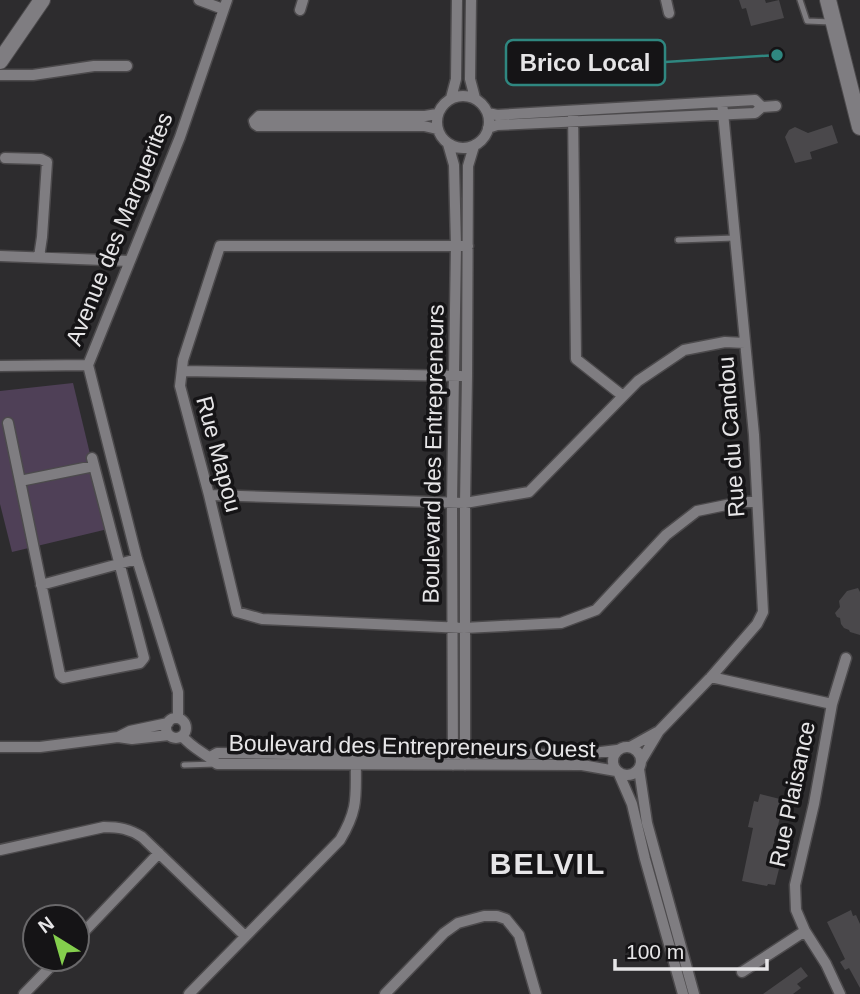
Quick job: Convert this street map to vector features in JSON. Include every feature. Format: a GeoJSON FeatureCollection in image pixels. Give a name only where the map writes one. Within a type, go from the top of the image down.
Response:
{"type":"FeatureCollection","features":[{"type":"Feature","properties":{"kind":"main road"},"geometry":{"type":"LineString","coordinates":[[0,61],[42,0]]}},
{"type":"Feature","properties":{"kind":"main road"},"geometry":{"type":"LineString","coordinates":[[828,0],[860,127]]}},
{"type":"Feature","properties":{"kind":"street"},"geometry":{"type":"LineString","coordinates":[[199,0],[225,5]]}},
{"type":"Feature","properties":{"kind":"street"},"geometry":{"type":"LineString","coordinates":[[451,98],[456,79],[457,0]]}},
{"type":"Feature","properties":{"kind":"street"},"geometry":{"type":"LineString","coordinates":[[471,0],[470,79],[475,98]]}},
{"type":"Feature","properties":{"kind":"street"},"geometry":{"type":"LineString","coordinates":[[666,0],[669,13]]}},
{"type":"Feature","properties":{"kind":"street","name":"Avenue des Marguerites"},"geometry":{"type":"LineString","coordinates":[[182,736],[187,728],[186,724],[172,725],[178,692],[137,559],[88,365],[180,137],[225,5]]}},
{"type":"Feature","properties":{"kind":"street"},"geometry":{"type":"LineString","coordinates":[[0,75],[33,75],[94,66],[127,66]]}},
{"type":"Feature","properties":{"kind":"street"},"geometry":{"type":"LineString","coordinates":[[464,95],[475,98],[488,113],[488,128],[482,140],[474,146],[461,148],[448,144],[437,129],[437,114],[442,104],[451,98],[464,95]]}},
{"type":"Feature","properties":{"kind":"street"},"geometry":{"type":"LineString","coordinates":[[488,128],[573,116],[722,102],[755,100],[762,107]]}},
{"type":"Feature","properties":{"kind":"street","name":"Rue du Candou"},"geometry":{"type":"LineString","coordinates":[[640,765],[659,731],[757,624],[763,611],[754,435],[722,102]]}},
{"type":"Feature","properties":{"kind":"street"},"geometry":{"type":"LineString","coordinates":[[488,113],[573,116],[722,114],[755,113],[762,107],[776,106]]}},
{"type":"Feature","properties":{"kind":"street"},"geometry":{"type":"LineString","coordinates":[[437,114],[259,116],[254,121],[258,125],[437,129]]}},
{"type":"Feature","properties":{"kind":"street"},"geometry":{"type":"LineString","coordinates":[[573,116],[576,359],[623,396]]}},
{"type":"Feature","properties":{"kind":"street","name":"Boulevard des Entrepreneurs"},"geometry":{"type":"LineString","coordinates":[[448,144],[454,165],[456,246],[452,628],[459,759]]}},
{"type":"Feature","properties":{"kind":"street","name":"Boulevard des Entrepreneurs"},"geometry":{"type":"LineString","coordinates":[[459,759],[464,628],[468,166],[474,146]]}},
{"type":"Feature","properties":{"kind":"street"},"geometry":{"type":"LineString","coordinates":[[5,158],[41,159],[47,162],[38,257]]}},
{"type":"Feature","properties":{"kind":"street","name":"Rue Mapou"},"geometry":{"type":"LineString","coordinates":[[468,246],[220,246],[183,360],[180,386],[237,612],[261,619],[452,628],[561,623],[596,610],[666,536],[697,511],[741,502],[757,502]]}},
{"type":"Feature","properties":{"kind":"street"},"geometry":{"type":"LineString","coordinates":[[0,256],[130,261]]}},
{"type":"Feature","properties":{"kind":"street"},"geometry":{"type":"LineString","coordinates":[[209,495],[464,503],[529,492],[638,381],[684,350],[725,342],[746,343]]}},
{"type":"Feature","properties":{"kind":"street"},"geometry":{"type":"LineString","coordinates":[[0,366],[88,365]]}},
{"type":"Feature","properties":{"kind":"street"},"geometry":{"type":"LineString","coordinates":[[182,371],[467,376]]}},
{"type":"Feature","properties":{"kind":"street"},"geometry":{"type":"LineString","coordinates":[[8,423],[60,675],[63,678],[141,663],[144,658],[93,462],[20,481]]}},
{"type":"Feature","properties":{"kind":"street"},"geometry":{"type":"LineString","coordinates":[[41,585],[137,559]]}},
{"type":"Feature","properties":{"kind":"street"},"geometry":{"type":"LineString","coordinates":[[832,704],[846,658]]}},
{"type":"Feature","properties":{"kind":"street","name":"Rue Plaisance"},"geometry":{"type":"LineString","coordinates":[[711,677],[832,704],[814,804],[795,885],[796,910],[840,994]]}},
{"type":"Feature","properties":{"kind":"street"},"geometry":{"type":"LineString","coordinates":[[0,747],[40,747],[118,737],[130,731],[172,725],[175,738],[182,736]]}},
{"type":"Feature","properties":{"kind":"street","name":"Rue du Candou"},"geometry":{"type":"LineString","coordinates":[[630,747],[659,731]]}},
{"type":"Feature","properties":{"kind":"street","name":"Boulevard des Entrepreneurs Ouest"},"geometry":{"type":"LineString","coordinates":[[182,736],[199,752],[214,761],[459,759],[585,754],[618,750]]}},
{"type":"Feature","properties":{"kind":"street"},"geometry":{"type":"LineString","coordinates":[[641,824],[639,753],[630,747],[621,748],[612,759],[613,765],[641,824],[670,926],[694,994]]}},
{"type":"Feature","properties":{"kind":"street","name":"Boulevard des Entrepreneurs Ouest"},"geometry":{"type":"LineString","coordinates":[[459,759],[582,765],[617,772]]}},
{"type":"Feature","properties":{"kind":"street"},"geometry":{"type":"LineString","coordinates":[[189,994],[340,840],[351,823],[356,803],[356,760]]}},
{"type":"Feature","properties":{"kind":"street"},"geometry":{"type":"LineString","coordinates":[[617,772],[630,776],[640,765]]}},
{"type":"Feature","properties":{"kind":"street"},"geometry":{"type":"LineString","coordinates":[[0,850],[104,827],[132,830],[245,936]]}},
{"type":"Feature","properties":{"kind":"street"},"geometry":{"type":"LineString","coordinates":[[91,924],[159,853]]}},
{"type":"Feature","properties":{"kind":"street"},"geometry":{"type":"LineString","coordinates":[[385,994],[444,933],[458,923],[484,916],[506,919],[519,935],[536,994]]}},
{"type":"Feature","properties":{"kind":"street"},"geometry":{"type":"LineString","coordinates":[[670,926],[683,994]]}},
{"type":"Feature","properties":{"kind":"street"},"geometry":{"type":"LineString","coordinates":[[742,972],[805,930]]}},
{"type":"Feature","properties":{"kind":"street"},"geometry":{"type":"LineString","coordinates":[[24,994],[44,973]]}},
{"type":"Feature","properties":{"kind":"lane"},"geometry":{"type":"LineString","coordinates":[[800,0],[807,21],[834,22]]}},
{"type":"Feature","properties":{"kind":"lane"},"geometry":{"type":"LineString","coordinates":[[678,240],[736,237]]}},
{"type":"Feature","properties":{"kind":"lane"},"geometry":{"type":"LineString","coordinates":[[184,765],[214,761]]}},
{"type":"Feature","properties":{"kind":"shaded area"},"geometry":{"type":"Polygon","coordinates":[[[73,383],[108,529],[12,552],[0,504],[0,391],[73,383]]]}},
{"type":"Feature","properties":{"kind":"building"},"geometry":{"type":"Polygon","coordinates":[[[739,0],[765,0],[766,3],[779,0],[784,18],[751,26],[746,8],[742,9],[739,0]]]}},
{"type":"Feature","properties":{"kind":"building"},"geometry":{"type":"Polygon","coordinates":[[[832,125],[838,143],[810,152],[812,159],[795,163],[785,137],[789,130],[795,127],[808,133],[832,125]]]}},
{"type":"Feature","properties":{"kind":"building"},"geometry":{"type":"Polygon","coordinates":[[[858,588],[860,635],[844,628],[835,613],[840,607],[839,601],[847,591],[858,588]]]}},
{"type":"Feature","properties":{"kind":"building"},"geometry":{"type":"Polygon","coordinates":[[[760,794],[784,800],[772,851],[783,853],[775,885],[767,886],[742,881],[753,828],[748,827],[754,801],[758,802],[760,794]]]}},
{"type":"Feature","properties":{"kind":"building"},"geometry":{"type":"Polygon","coordinates":[[[851,910],[860,924],[860,988],[849,968],[845,970],[840,962],[845,959],[827,922],[851,910]]]}},
{"type":"Feature","properties":{"kind":"building"},"geometry":{"type":"Polygon","coordinates":[[[801,967],[808,976],[797,984],[801,988],[793,994],[763,994],[801,967]]]}},
{"type":"Feature","properties":{"kind":"place","name":"Brico Local"},"geometry":{"type":"Point","coordinates":[777,55]}},
{"type":"Feature","properties":{"kind":"district","name":"BELVIL"},"geometry":{"type":"Point","coordinates":[548,863]}}]}
